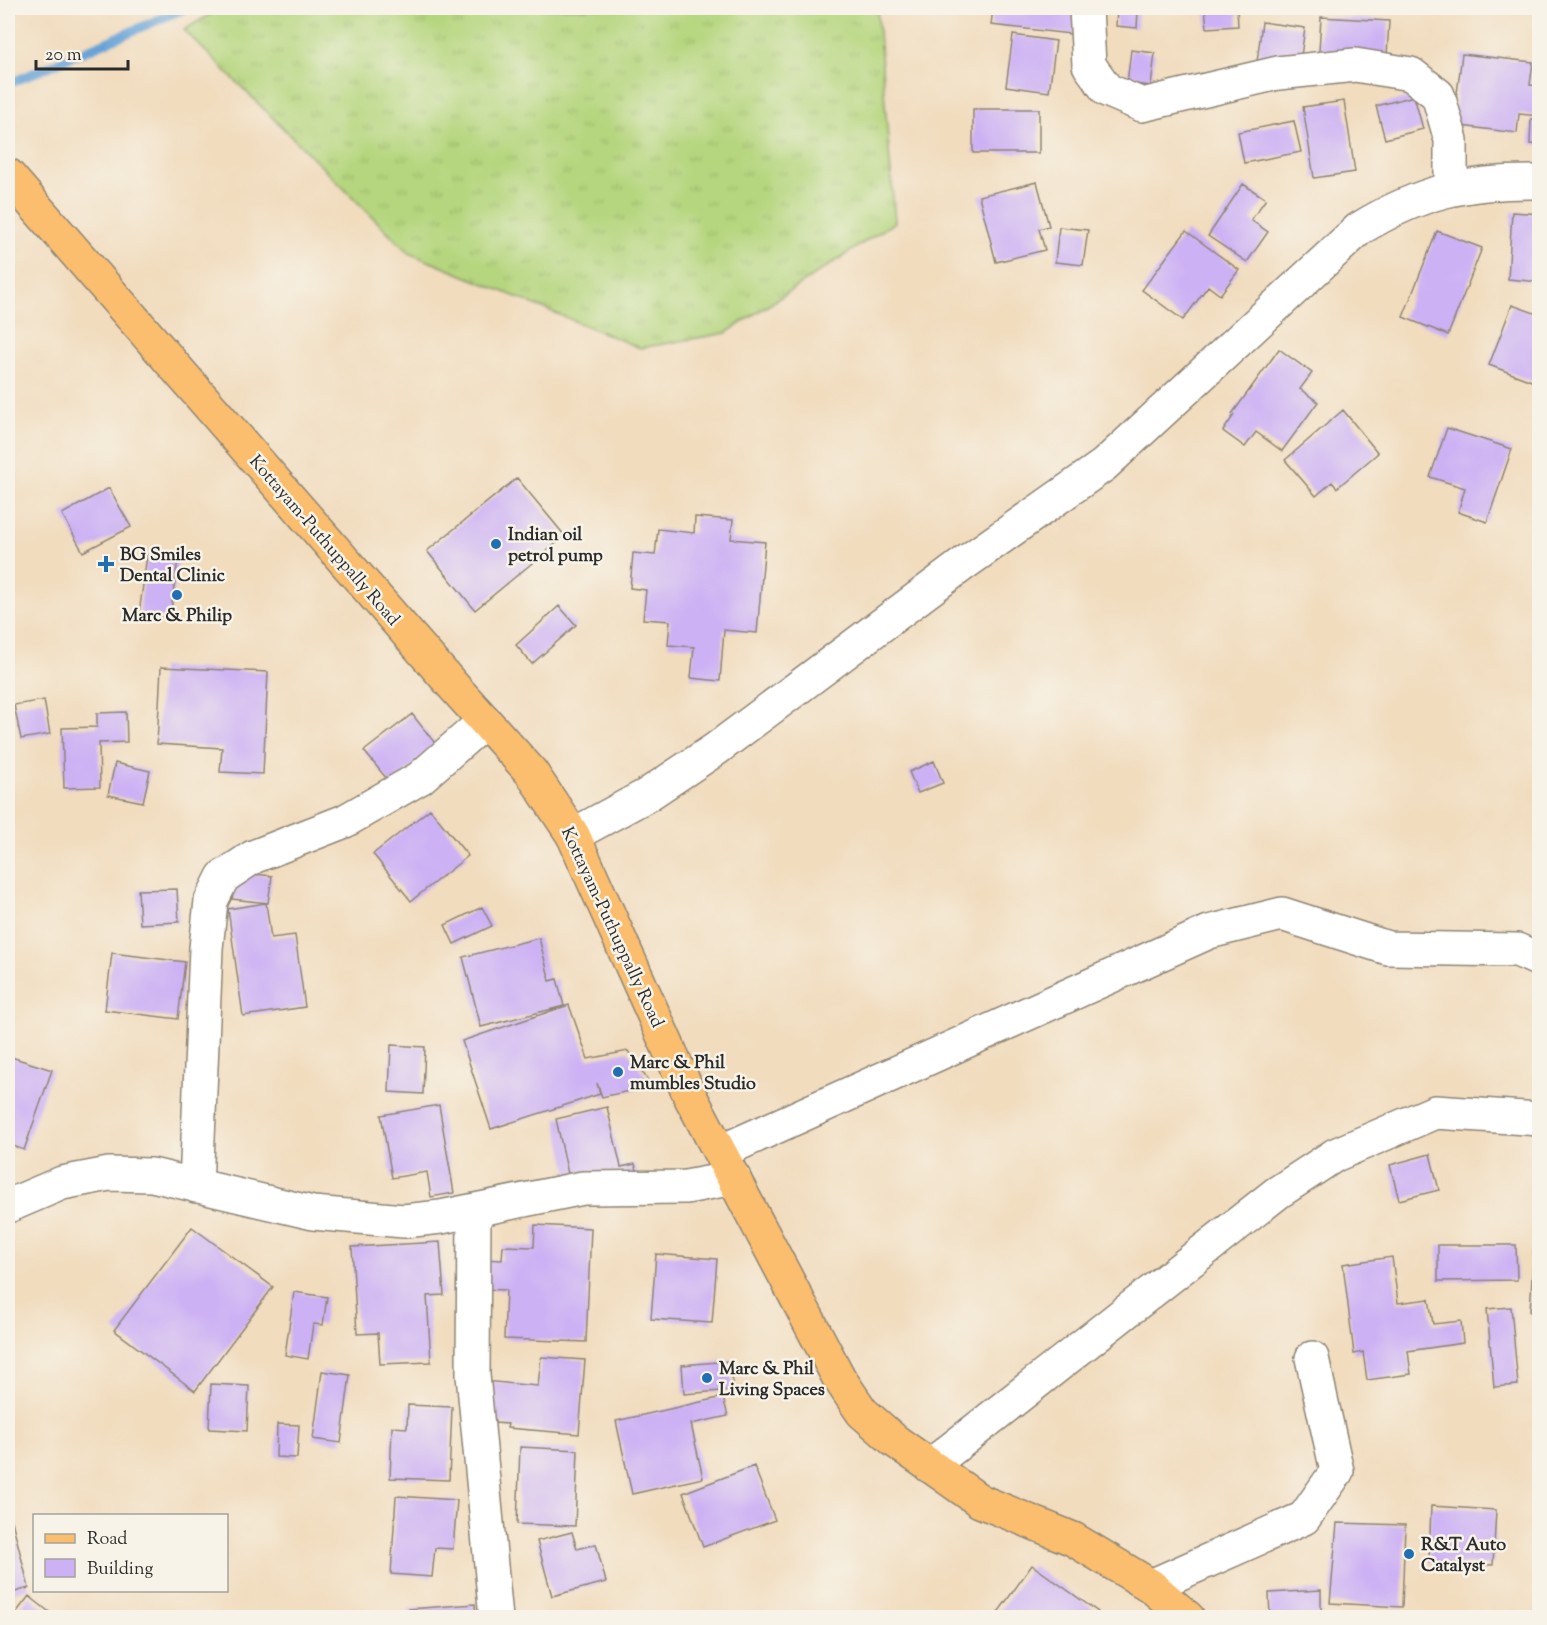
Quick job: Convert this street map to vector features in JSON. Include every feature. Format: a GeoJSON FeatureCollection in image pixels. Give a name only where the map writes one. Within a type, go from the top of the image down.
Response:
{"type":"FeatureCollection","features":[{"type":"Feature","properties":{"kind":"main road","name":"Kottayam-Puthuppally Road"},"geometry":{"type":"LineString","coordinates":[[8,175],[484,721],[531,771],[573,835],[690,1096],[839,1378],[862,1412],[930,1466],[980,1501],[1073,1539],[1151,1586],[1188,1617]]}},
{"type":"Feature","properties":{"kind":"street"},"geometry":{"type":"LineString","coordinates":[[1086,8],[1089,65],[1107,90],[1142,105],[1278,73],[1354,65],[1411,74],[1438,95],[1451,140],[1451,189]]}},
{"type":"Feature","properties":{"kind":"street"},"geometry":{"type":"LineString","coordinates":[[573,835],[648,795],[716,749],[962,565],[1104,465],[1359,229],[1404,202],[1451,189],[1506,181],[1539,182]]}},
{"type":"Feature","properties":{"kind":"street"},"geometry":{"type":"LineString","coordinates":[[196,1186],[206,948],[211,901],[223,878],[252,856],[345,821],[420,778],[484,721]]}},
{"type":"Feature","properties":{"kind":"street"},"geometry":{"type":"LineString","coordinates":[[8,1206],[62,1183],[109,1174],[152,1175],[313,1213],[404,1221],[474,1211],[583,1188],[686,1187],[727,1165],[1209,932],[1282,914],[1388,948],[1517,950],[1539,960]]}},
{"type":"Feature","properties":{"kind":"street"},"geometry":{"type":"LineString","coordinates":[[930,1466],[1277,1192],[1335,1155],[1435,1112],[1539,1119]]}},
{"type":"Feature","properties":{"kind":"street"},"geometry":{"type":"LineString","coordinates":[[474,1211],[473,1375],[496,1617]]}},
{"type":"Feature","properties":{"kind":"street"},"geometry":{"type":"LineString","coordinates":[[1151,1586],[1304,1518],[1336,1471],[1312,1358]]}},
{"type":"Feature","properties":{"kind":"green space"},"geometry":{"type":"Polygon","coordinates":[[[221,8],[877,8],[895,222],[726,333],[640,348],[409,253],[184,30],[221,8]]]}},
{"type":"Feature","properties":{"kind":"building"},"geometry":{"type":"Polygon","coordinates":[[[993,8],[1082,8],[1079,35],[991,25],[993,8]]]}},
{"type":"Feature","properties":{"kind":"building"},"geometry":{"type":"Polygon","coordinates":[[[1205,8],[1237,8],[1238,26],[1207,28],[1205,8]]]}},
{"type":"Feature","properties":{"kind":"building"},"geometry":{"type":"Polygon","coordinates":[[[1117,9],[1138,10],[1137,28],[1116,26],[1117,9]]]}},
{"type":"Feature","properties":{"kind":"building"},"geometry":{"type":"Polygon","coordinates":[[[1321,17],[1389,21],[1386,73],[1318,69],[1321,17]]]}},
{"type":"Feature","properties":{"kind":"building"},"geometry":{"type":"Polygon","coordinates":[[[1262,22],[1305,28],[1297,84],[1255,78],[1262,22]]]}},
{"type":"Feature","properties":{"kind":"building"},"geometry":{"type":"Polygon","coordinates":[[[1013,35],[1056,41],[1049,92],[1006,86],[1013,35]]]}},
{"type":"Feature","properties":{"kind":"building"},"geometry":{"type":"Polygon","coordinates":[[[1131,50],[1155,53],[1151,86],[1127,83],[1131,50]]]}},
{"type":"Feature","properties":{"kind":"building"},"geometry":{"type":"Polygon","coordinates":[[[1462,54],[1533,62],[1530,85],[1540,86],[1540,116],[1519,114],[1517,133],[1453,125],[1462,54]]]}},
{"type":"Feature","properties":{"kind":"building"},"geometry":{"type":"Polygon","coordinates":[[[1414,96],[1423,129],[1385,139],[1376,106],[1414,96]]]}},
{"type":"Feature","properties":{"kind":"building"},"geometry":{"type":"Polygon","coordinates":[[[1344,101],[1355,172],[1314,178],[1303,107],[1344,101]]]}},
{"type":"Feature","properties":{"kind":"building"},"geometry":{"type":"Polygon","coordinates":[[[973,109],[1039,109],[1039,153],[973,153],[973,109]]]}},
{"type":"Feature","properties":{"kind":"building"},"geometry":{"type":"Polygon","coordinates":[[[1531,119],[1540,119],[1540,145],[1530,144],[1531,119]]]}},
{"type":"Feature","properties":{"kind":"building"},"geometry":{"type":"Polygon","coordinates":[[[1294,121],[1301,152],[1244,163],[1238,132],[1294,121]]]}},
{"type":"Feature","properties":{"kind":"building"},"geometry":{"type":"Polygon","coordinates":[[[1037,182],[1049,226],[1039,229],[1045,250],[996,262],[979,196],[1037,182]]]}},
{"type":"Feature","properties":{"kind":"building"},"geometry":{"type":"Polygon","coordinates":[[[1243,184],[1266,199],[1251,220],[1268,232],[1247,262],[1208,236],[1243,184]]]}},
{"type":"Feature","properties":{"kind":"building"},"geometry":{"type":"Polygon","coordinates":[[[1512,212],[1540,214],[1540,282],[1508,279],[1512,212]]]}},
{"type":"Feature","properties":{"kind":"building"},"geometry":{"type":"Polygon","coordinates":[[[1059,227],[1088,230],[1083,265],[1055,262],[1059,227]]]}},
{"type":"Feature","properties":{"kind":"building"},"geometry":{"type":"Polygon","coordinates":[[[1186,231],[1239,270],[1220,295],[1208,286],[1183,320],[1142,290],[1186,231]]]}},
{"type":"Feature","properties":{"kind":"building"},"geometry":{"type":"Polygon","coordinates":[[[1437,231],[1482,248],[1448,335],[1403,317],[1437,231]]]}},
{"type":"Feature","properties":{"kind":"building"},"geometry":{"type":"Polygon","coordinates":[[[1512,305],[1540,315],[1540,367],[1534,382],[1489,365],[1512,305]]]}},
{"type":"Feature","properties":{"kind":"building"},"geometry":{"type":"Polygon","coordinates":[[[1279,349],[1312,373],[1300,389],[1318,402],[1282,451],[1256,432],[1245,447],[1223,431],[1234,415],[1232,414],[1279,349]]]}},
{"type":"Feature","properties":{"kind":"building"},"geometry":{"type":"Polygon","coordinates":[[[1343,410],[1378,453],[1337,488],[1332,482],[1316,496],[1285,460],[1343,410]]]}},
{"type":"Feature","properties":{"kind":"building"},"geometry":{"type":"Polygon","coordinates":[[[1447,428],[1512,449],[1487,522],[1458,512],[1465,488],[1430,477],[1447,428]]]}},
{"type":"Feature","properties":{"kind":"building","name":"Indian oil petrol pump"},"geometry":{"type":"Polygon","coordinates":[[[517,478],[565,536],[475,610],[427,551],[517,478]]]}},
{"type":"Feature","properties":{"kind":"building"},"geometry":{"type":"Polygon","coordinates":[[[109,488],[131,527],[83,552],[62,514],[109,488]]]}},
{"type":"Feature","properties":{"kind":"building"},"geometry":{"type":"Polygon","coordinates":[[[695,517],[733,520],[731,539],[765,542],[757,633],[724,630],[720,681],[691,678],[694,647],[668,645],[670,621],[643,619],[646,590],[630,588],[633,553],[655,555],[658,529],[694,533],[695,517]]]}},
{"type":"Feature","properties":{"kind":"building"},"geometry":{"type":"Polygon","coordinates":[[[147,555],[178,559],[170,618],[139,614],[147,555]]]}},
{"type":"Feature","properties":{"kind":"building"},"geometry":{"type":"Polygon","coordinates":[[[559,606],[576,625],[532,664],[516,645],[559,606]]]}},
{"type":"Feature","properties":{"kind":"building"},"geometry":{"type":"Polygon","coordinates":[[[161,667],[268,672],[263,774],[220,772],[222,748],[157,744],[161,667]]]}},
{"type":"Feature","properties":{"kind":"building"},"geometry":{"type":"Polygon","coordinates":[[[44,700],[50,734],[21,739],[14,705],[44,700]]]}},
{"type":"Feature","properties":{"kind":"building"},"geometry":{"type":"Polygon","coordinates":[[[126,712],[127,742],[99,743],[100,787],[64,788],[62,728],[97,727],[97,713],[126,712]]]}},
{"type":"Feature","properties":{"kind":"building"},"geometry":{"type":"Polygon","coordinates":[[[412,714],[438,747],[391,784],[364,751],[412,714]]]}},
{"type":"Feature","properties":{"kind":"building"},"geometry":{"type":"Polygon","coordinates":[[[934,761],[943,783],[918,793],[909,772],[934,761]]]}},
{"type":"Feature","properties":{"kind":"building"},"geometry":{"type":"Polygon","coordinates":[[[115,763],[150,771],[143,802],[108,795],[115,763]]]}},
{"type":"Feature","properties":{"kind":"building"},"geometry":{"type":"Polygon","coordinates":[[[430,809],[468,856],[411,901],[373,854],[430,809]]]}},
{"type":"Feature","properties":{"kind":"building"},"geometry":{"type":"Polygon","coordinates":[[[235,872],[272,876],[268,903],[232,899],[235,872]]]}},
{"type":"Feature","properties":{"kind":"building"},"geometry":{"type":"Polygon","coordinates":[[[177,889],[179,922],[140,924],[138,890],[177,889]]]}},
{"type":"Feature","properties":{"kind":"building"},"geometry":{"type":"Polygon","coordinates":[[[266,903],[271,938],[295,935],[305,1007],[243,1016],[228,909],[266,903]]]}},
{"type":"Feature","properties":{"kind":"building"},"geometry":{"type":"Polygon","coordinates":[[[482,907],[492,926],[454,944],[445,925],[482,907]]]}},
{"type":"Feature","properties":{"kind":"building"},"geometry":{"type":"Polygon","coordinates":[[[539,938],[550,981],[557,979],[564,1006],[481,1027],[463,957],[539,938]]]}},
{"type":"Feature","properties":{"kind":"building"},"geometry":{"type":"Polygon","coordinates":[[[112,953],[185,962],[178,1019],[105,1010],[112,953]]]}},
{"type":"Feature","properties":{"kind":"building"},"geometry":{"type":"Polygon","coordinates":[[[569,1005],[588,1059],[628,1051],[652,1086],[602,1097],[597,1083],[600,1094],[491,1129],[462,1041],[569,1005]]]}},
{"type":"Feature","properties":{"kind":"building"},"geometry":{"type":"Polygon","coordinates":[[[391,1045],[425,1047],[423,1094],[389,1092],[391,1045]]]}},
{"type":"Feature","properties":{"kind":"building"},"geometry":{"type":"Polygon","coordinates":[[[8,1056],[52,1070],[24,1150],[8,1144],[8,1056]]]}},
{"type":"Feature","properties":{"kind":"building"},"geometry":{"type":"Polygon","coordinates":[[[439,1105],[454,1193],[431,1197],[427,1172],[392,1178],[381,1115],[439,1105]]]}},
{"type":"Feature","properties":{"kind":"building"},"geometry":{"type":"Polygon","coordinates":[[[607,1107],[621,1167],[635,1164],[640,1180],[570,1183],[556,1119],[607,1107]]]}},
{"type":"Feature","properties":{"kind":"building"},"geometry":{"type":"Polygon","coordinates":[[[1430,1154],[1439,1190],[1399,1200],[1390,1165],[1430,1154]]]}},
{"type":"Feature","properties":{"kind":"building"},"geometry":{"type":"Polygon","coordinates":[[[535,1225],[591,1228],[586,1342],[504,1339],[506,1290],[480,1289],[481,1259],[502,1260],[503,1246],[534,1247],[535,1225]]]}},
{"type":"Feature","properties":{"kind":"building"},"geometry":{"type":"Polygon","coordinates":[[[192,1227],[273,1287],[195,1391],[114,1330],[192,1227]]]}},
{"type":"Feature","properties":{"kind":"building"},"geometry":{"type":"Polygon","coordinates":[[[440,1242],[444,1295],[427,1296],[431,1362],[380,1364],[378,1333],[357,1334],[352,1247],[440,1242]]]}},
{"type":"Feature","properties":{"kind":"building"},"geometry":{"type":"Polygon","coordinates":[[[1534,1243],[1540,1243],[1540,1312],[1530,1312],[1534,1243]]]}},
{"type":"Feature","properties":{"kind":"building"},"geometry":{"type":"Polygon","coordinates":[[[1438,1245],[1516,1245],[1517,1280],[1438,1281],[1438,1245]]]}},
{"type":"Feature","properties":{"kind":"building"},"geometry":{"type":"Polygon","coordinates":[[[656,1254],[717,1259],[712,1323],[651,1319],[656,1254]]]}},
{"type":"Feature","properties":{"kind":"building"},"geometry":{"type":"Polygon","coordinates":[[[1392,1257],[1398,1303],[1429,1299],[1433,1324],[1461,1321],[1463,1343],[1408,1351],[1411,1374],[1367,1380],[1363,1352],[1354,1354],[1343,1264],[1392,1257]]]}},
{"type":"Feature","properties":{"kind":"building"},"geometry":{"type":"Polygon","coordinates":[[[294,1292],[327,1297],[323,1325],[313,1324],[308,1359],[285,1355],[294,1292]]]}},
{"type":"Feature","properties":{"kind":"building"},"geometry":{"type":"Polygon","coordinates":[[[1511,1307],[1518,1385],[1494,1387],[1487,1309],[1511,1307]]]}},
{"type":"Feature","properties":{"kind":"building"},"geometry":{"type":"Polygon","coordinates":[[[541,1357],[585,1360],[579,1434],[507,1428],[508,1424],[479,1422],[483,1381],[538,1386],[541,1357]]]}},
{"type":"Feature","properties":{"kind":"building","name":"Marc & Phil Living Spaces"},"geometry":{"type":"Polygon","coordinates":[[[730,1361],[733,1390],[684,1394],[682,1365],[730,1361]]]}},
{"type":"Feature","properties":{"kind":"building"},"geometry":{"type":"Polygon","coordinates":[[[322,1371],[350,1375],[341,1443],[313,1439],[322,1371]]]}},
{"type":"Feature","properties":{"kind":"building"},"geometry":{"type":"Polygon","coordinates":[[[211,1384],[249,1386],[247,1431],[209,1429],[211,1384]]]}},
{"type":"Feature","properties":{"kind":"building"},"geometry":{"type":"Polygon","coordinates":[[[723,1397],[728,1416],[691,1424],[703,1478],[632,1494],[616,1421],[723,1397]]]}},
{"type":"Feature","properties":{"kind":"building"},"geometry":{"type":"Polygon","coordinates":[[[408,1405],[452,1407],[449,1480],[390,1478],[392,1427],[407,1428],[408,1405]]]}},
{"type":"Feature","properties":{"kind":"building"},"geometry":{"type":"Polygon","coordinates":[[[277,1424],[299,1425],[297,1458],[276,1457],[277,1424]]]}},
{"type":"Feature","properties":{"kind":"building"},"geometry":{"type":"Polygon","coordinates":[[[520,1447],[578,1450],[575,1526],[517,1524],[520,1447]]]}},
{"type":"Feature","properties":{"kind":"building"},"geometry":{"type":"Polygon","coordinates":[[[754,1466],[775,1520],[703,1547],[683,1493],[754,1466]]]}},
{"type":"Feature","properties":{"kind":"building"},"geometry":{"type":"Polygon","coordinates":[[[396,1496],[457,1500],[453,1549],[435,1548],[432,1577],[391,1574],[396,1496]]]}},
{"type":"Feature","properties":{"kind":"building"},"geometry":{"type":"Polygon","coordinates":[[[1431,1506],[1496,1510],[1493,1565],[1429,1562],[1431,1506]]]}},
{"type":"Feature","properties":{"kind":"building"},"geometry":{"type":"Polygon","coordinates":[[[12,1521],[29,1588],[8,1594],[8,1522],[12,1521]]]}},
{"type":"Feature","properties":{"kind":"building"},"geometry":{"type":"Polygon","coordinates":[[[1337,1523],[1405,1525],[1402,1607],[1330,1603],[1337,1523]]]}},
{"type":"Feature","properties":{"kind":"building"},"geometry":{"type":"Polygon","coordinates":[[[572,1532],[577,1549],[596,1544],[606,1582],[552,1596],[537,1541],[572,1532]]]}},
{"type":"Feature","properties":{"kind":"building"},"geometry":{"type":"Polygon","coordinates":[[[1032,1565],[1098,1612],[1094,1618],[994,1618],[1032,1565]]]}},
{"type":"Feature","properties":{"kind":"building"},"geometry":{"type":"Polygon","coordinates":[[[1538,1574],[1540,1618],[1535,1618],[1538,1574]]]}},
{"type":"Feature","properties":{"kind":"building"},"geometry":{"type":"Polygon","coordinates":[[[1321,1590],[1321,1618],[1270,1618],[1269,1593],[1321,1590]]]}},
{"type":"Feature","properties":{"kind":"building"},"geometry":{"type":"Polygon","coordinates":[[[29,1596],[57,1618],[12,1618],[29,1596]]]}},
{"type":"Feature","properties":{"kind":"building"},"geometry":{"type":"Polygon","coordinates":[[[475,1604],[476,1618],[409,1618],[409,1609],[475,1604]]]}},
{"type":"Feature","properties":{"kind":"waterway"},"geometry":{"type":"LineString","coordinates":[[8,84],[186,8]]}},
{"type":"Feature","properties":{"kind":"place","name":"Indian oil petrol pump"},"geometry":{"type":"Point","coordinates":[496,544]}},
{"type":"Feature","properties":{"kind":"place","name":"BG Smiles Dental Clinic"},"geometry":{"type":"Point","coordinates":[106,564]}},
{"type":"Feature","properties":{"kind":"place","name":"Marc & Philip"},"geometry":{"type":"Point","coordinates":[177,595]}},
{"type":"Feature","properties":{"kind":"place","name":"Marc & Phil mumbles Studio"},"geometry":{"type":"Point","coordinates":[618,1072]}},
{"type":"Feature","properties":{"kind":"place","name":"Marc & Phil Living Spaces"},"geometry":{"type":"Point","coordinates":[707,1378]}},
{"type":"Feature","properties":{"kind":"place","name":"R&T Auto Catalyst"},"geometry":{"type":"Point","coordinates":[1409,1554]}}]}
